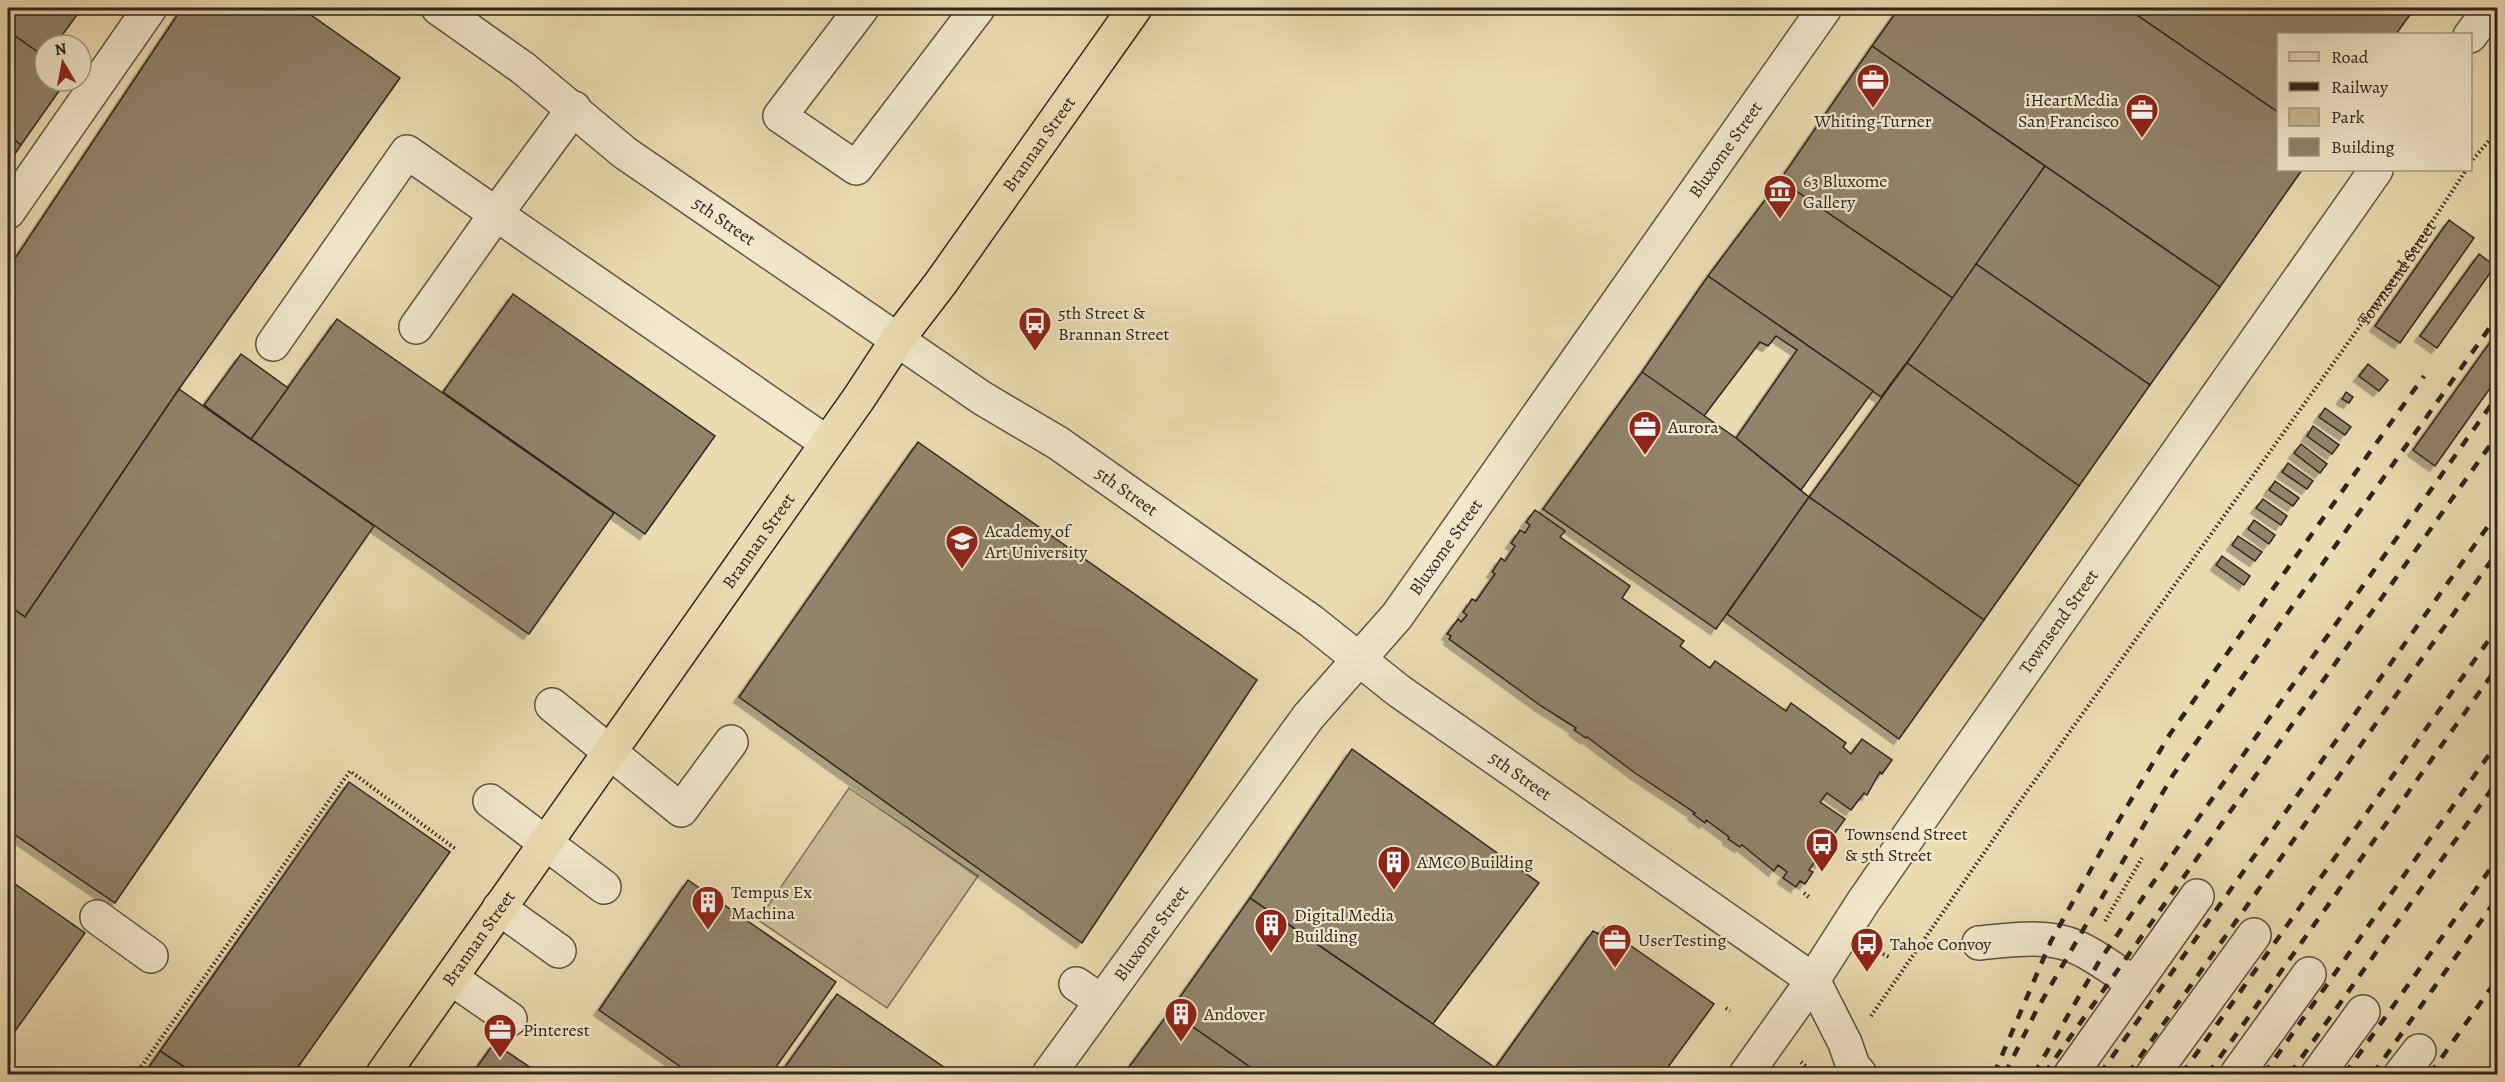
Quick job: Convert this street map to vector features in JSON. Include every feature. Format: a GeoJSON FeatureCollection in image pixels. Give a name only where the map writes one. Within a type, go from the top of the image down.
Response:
{"type":"FeatureCollection","features":[{"type":"Feature","properties":{"kind":"main road","name":"Brannan Street"},"geometry":{"type":"LineString","coordinates":[[383,1074],[897,340],[940,284],[1135,8]]}},
{"type":"Feature","properties":{"kind":"street"},"geometry":{"type":"LineString","coordinates":[[8,212],[150,8]]}},
{"type":"Feature","properties":{"kind":"street","name":"5th Street"},"geometry":{"type":"LineString","coordinates":[[439,8],[523,68],[574,108],[625,153],[982,398],[1058,443],[1311,621],[1399,692],[1813,980]]}},
{"type":"Feature","properties":{"kind":"street"},"geometry":{"type":"LineString","coordinates":[[862,8],[780,116],[856,168],[978,8]]}},
{"type":"Feature","properties":{"kind":"street","name":"Bluxome Street"},"geometry":{"type":"LineString","coordinates":[[1050,1074],[1088,993],[1308,717],[1397,616],[1825,8]]}},
{"type":"Feature","properties":{"kind":"street"},"geometry":{"type":"LineString","coordinates":[[2472,33],[2491,8]]}},
{"type":"Feature","properties":{"kind":"street"},"geometry":{"type":"LineString","coordinates":[[416,327],[574,108]]}},
{"type":"Feature","properties":{"kind":"street"},"geometry":{"type":"LineString","coordinates":[[273,344],[407,152],[827,443]]}},
{"type":"Feature","properties":{"kind":"street","name":"Townsend Street"},"geometry":{"type":"LineString","coordinates":[[1746,1074],[1813,980],[1876,882],[2375,171]]}},
{"type":"Feature","properties":{"kind":"street"},"geometry":{"type":"LineString","coordinates":[[552,705],[681,810],[731,742]]}},
{"type":"Feature","properties":{"kind":"street"},"geometry":{"type":"LineString","coordinates":[[490,801],[604,887]]}},
{"type":"Feature","properties":{"kind":"street"},"geometry":{"type":"LineString","coordinates":[[2071,1074],[2197,896]]}},
{"type":"Feature","properties":{"kind":"street"},"geometry":{"type":"LineString","coordinates":[[499,908],[559,951]]}},
{"type":"Feature","properties":{"kind":"street"},"geometry":{"type":"LineString","coordinates":[[97,917],[150,956]]}},
{"type":"Feature","properties":{"kind":"street"},"geometry":{"type":"LineString","coordinates":[[2153,1074],[2254,935]]}},
{"type":"Feature","properties":{"kind":"street"},"geometry":{"type":"LineString","coordinates":[[1979,943],[2016,939],[2051,941],[2075,946],[2134,984]]}},
{"type":"Feature","properties":{"kind":"street"},"geometry":{"type":"LineString","coordinates":[[2237,1074],[2309,974]]}},
{"type":"Feature","properties":{"kind":"street"},"geometry":{"type":"LineString","coordinates":[[451,978],[510,1019]]}},
{"type":"Feature","properties":{"kind":"street"},"geometry":{"type":"LineString","coordinates":[[1813,980],[1845,1043],[1853,1066],[1860,1074]]}},
{"type":"Feature","properties":{"kind":"street"},"geometry":{"type":"LineString","coordinates":[[2318,1074],[2363,1012]]}},
{"type":"Feature","properties":{"kind":"path"},"geometry":{"type":"LineString","coordinates":[[2472,160],[2498,130]]}},
{"type":"Feature","properties":{"kind":"path","name":"Townsend Street"},"geometry":{"type":"LineString","coordinates":[[1868,1019],[2018,804],[2405,263],[2465,171]]}},
{"type":"Feature","properties":{"kind":"path"},"geometry":{"type":"LineString","coordinates":[[136,1074],[350,771],[457,850]]}},
{"type":"Feature","properties":{"kind":"path"},"geometry":{"type":"LineString","coordinates":[[2086,952],[2142,858]]}},
{"type":"Feature","properties":{"kind":"path"},"geometry":{"type":"LineString","coordinates":[[1804,893],[1810,898]]}},
{"type":"Feature","properties":{"kind":"path"},"geometry":{"type":"LineString","coordinates":[[1883,954],[1889,957]]}},
{"type":"Feature","properties":{"kind":"path"},"geometry":{"type":"LineString","coordinates":[[1801,1062],[1809,1069]]}},
{"type":"Feature","properties":{"kind":"green space"},"geometry":{"type":"Polygon","coordinates":[[[849,788],[978,876],[887,1008],[758,920],[849,788]]]}},
{"type":"Feature","properties":{"kind":"building"},"geometry":{"type":"Polygon","coordinates":[[[8,8],[82,8],[64,33],[33,33],[33,49],[8,31],[8,8]]]}},
{"type":"Feature","properties":{"kind":"building"},"geometry":{"type":"Polygon","coordinates":[[[182,8],[301,8],[400,78],[179,389],[25,617],[8,605],[8,269],[182,8]]]}},
{"type":"Feature","properties":{"kind":"building","name":"iHeartMedia San Francisco"},"geometry":{"type":"Polygon","coordinates":[[[1899,8],[2127,8],[2277,111],[2277,171],[2301,171],[2220,287],[1872,46],[1899,8]]]}},
{"type":"Feature","properties":{"kind":"building"},"geometry":{"type":"Polygon","coordinates":[[[2127,8],[2415,8],[2397,33],[2277,33],[2277,111],[2127,8]]]}},
{"type":"Feature","properties":{"kind":"building"},"geometry":{"type":"Polygon","coordinates":[[[8,31],[33,49],[33,93],[58,93],[21,145],[8,135],[8,31]]]}},
{"type":"Feature","properties":{"kind":"building"},"geometry":{"type":"Polygon","coordinates":[[[1872,46],[2045,166],[1954,299],[1780,180],[1872,46]]]}},
{"type":"Feature","properties":{"kind":"building"},"geometry":{"type":"Polygon","coordinates":[[[8,135],[21,145],[8,164],[8,135]]]}},
{"type":"Feature","properties":{"kind":"building"},"geometry":{"type":"Polygon","coordinates":[[[2045,166],[2220,287],[2150,385],[1976,264],[2045,166]]]}},
{"type":"Feature","properties":{"kind":"building"},"geometry":{"type":"Polygon","coordinates":[[[1780,180],[1954,299],[1881,397],[1708,276],[1780,180]]]}},
{"type":"Feature","properties":{"kind":"building"},"geometry":{"type":"Polygon","coordinates":[[[2449,220],[2474,238],[2400,343],[2375,326],[2449,220]]]}},
{"type":"Feature","properties":{"kind":"building"},"geometry":{"type":"Polygon","coordinates":[[[2479,254],[2495,266],[2437,348],[2420,336],[2479,254]]]}},
{"type":"Feature","properties":{"kind":"building"},"geometry":{"type":"Polygon","coordinates":[[[1976,264],[2150,385],[2079,486],[1907,363],[1976,264]]]}},
{"type":"Feature","properties":{"kind":"building"},"geometry":{"type":"Polygon","coordinates":[[[1708,276],[1873,391],[1801,490],[1736,438],[1797,350],[1776,336],[1768,346],[1760,342],[1704,416],[1642,372],[1708,276]]]}},
{"type":"Feature","properties":{"kind":"building"},"geometry":{"type":"Polygon","coordinates":[[[513,294],[715,436],[645,534],[443,392],[513,294]]]}},
{"type":"Feature","properties":{"kind":"building"},"geometry":{"type":"Polygon","coordinates":[[[337,319],[614,513],[529,634],[251,439],[337,319]]]}},
{"type":"Feature","properties":{"kind":"building"},"geometry":{"type":"Polygon","coordinates":[[[2498,331],[2498,377],[2435,466],[2413,450],[2498,331]]]}},
{"type":"Feature","properties":{"kind":"building"},"geometry":{"type":"Polygon","coordinates":[[[241,354],[288,388],[251,439],[204,405],[241,354]]]}},
{"type":"Feature","properties":{"kind":"building"},"geometry":{"type":"Polygon","coordinates":[[[1907,363],[2079,486],[1984,620],[1809,497],[1907,363]]]}},
{"type":"Feature","properties":{"kind":"building"},"geometry":{"type":"Polygon","coordinates":[[[2368,364],[2388,380],[2379,391],[2359,376],[2368,364]]]}},
{"type":"Feature","properties":{"kind":"building"},"geometry":{"type":"Polygon","coordinates":[[[1642,372],[1736,438],[1809,497],[1716,629],[1543,509],[1642,372]]]}},
{"type":"Feature","properties":{"kind":"building"},"geometry":{"type":"Polygon","coordinates":[[[179,389],[374,526],[115,903],[8,830],[8,605],[25,617],[179,389]]]}},
{"type":"Feature","properties":{"kind":"building"},"geometry":{"type":"Polygon","coordinates":[[[2346,392],[2353,397],[2349,403],[2342,399],[2346,392]]]}},
{"type":"Feature","properties":{"kind":"building"},"geometry":{"type":"Polygon","coordinates":[[[2325,408],[2351,427],[2345,435],[2319,417],[2325,408]]]}},
{"type":"Feature","properties":{"kind":"building"},"geometry":{"type":"Polygon","coordinates":[[[2313,426],[2339,445],[2332,454],[2307,436],[2313,426]]]}},
{"type":"Feature","properties":{"kind":"building","name":"Academy of Art University"},"geometry":{"type":"Polygon","coordinates":[[[918,442],[1257,680],[1082,943],[739,697],[918,442]]]}},
{"type":"Feature","properties":{"kind":"building"},"geometry":{"type":"Polygon","coordinates":[[[2301,444],[2327,464],[2320,473],[2294,453],[2301,444]]]}},
{"type":"Feature","properties":{"kind":"building"},"geometry":{"type":"Polygon","coordinates":[[[2288,463],[2313,481],[2307,489],[2282,472],[2288,463]]]}},
{"type":"Feature","properties":{"kind":"building"},"geometry":{"type":"Polygon","coordinates":[[[2275,481],[2299,498],[2293,506],[2269,490],[2275,481]]]}},
{"type":"Feature","properties":{"kind":"building"},"geometry":{"type":"Polygon","coordinates":[[[1809,497],[1984,620],[1899,739],[1727,614],[1809,497]]]}},
{"type":"Feature","properties":{"kind":"building"},"geometry":{"type":"Polygon","coordinates":[[[2263,499],[2287,516],[2281,525],[2256,508],[2263,499]]]}},
{"type":"Feature","properties":{"kind":"building"},"geometry":{"type":"Polygon","coordinates":[[[1535,510],[1565,531],[1560,537],[1630,586],[1622,598],[1684,641],[1680,646],[1710,668],[1715,661],[1786,711],[1791,703],[1846,743],[1843,747],[1851,754],[1862,739],[1892,760],[1882,774],[1880,772],[1867,795],[1864,793],[1851,810],[1827,793],[1820,802],[1845,819],[1825,847],[1829,850],[1820,863],[1816,860],[1809,870],[1813,872],[1805,884],[1800,881],[1796,887],[1783,878],[1787,872],[1778,865],[1774,871],[1742,845],[1740,847],[1728,839],[1729,837],[1706,820],[1705,823],[1693,814],[1695,813],[1574,730],[1576,728],[1541,706],[1449,639],[1451,636],[1447,634],[1458,619],[1461,622],[1467,615],[1463,612],[1472,599],[1476,601],[1495,574],[1492,572],[1501,558],[1505,561],[1515,546],[1511,543],[1520,530],[1525,533],[1530,525],[1526,522],[1535,510]]]}},
{"type":"Feature","properties":{"kind":"building"},"geometry":{"type":"Polygon","coordinates":[[[2254,520],[2275,535],[2269,544],[2248,529],[2254,520]]]}},
{"type":"Feature","properties":{"kind":"building"},"geometry":{"type":"Polygon","coordinates":[[[2238,536],[2262,552],[2255,561],[2232,545],[2238,536]]]}},
{"type":"Feature","properties":{"kind":"building"},"geometry":{"type":"Polygon","coordinates":[[[2222,556],[2250,576],[2244,585],[2216,565],[2222,556]]]}},
{"type":"Feature","properties":{"kind":"building","name":"AMCO Building"},"geometry":{"type":"Polygon","coordinates":[[[1352,749],[1539,883],[1433,1024],[1250,898],[1352,749]]]}},
{"type":"Feature","properties":{"kind":"building"},"geometry":{"type":"Polygon","coordinates":[[[349,782],[450,852],[293,1074],[195,1074],[160,1051],[349,782]]]}},
{"type":"Feature","properties":{"kind":"building"},"geometry":{"type":"Polygon","coordinates":[[[8,879],[85,933],[8,1041],[8,879]]]}},
{"type":"Feature","properties":{"kind":"building","name":"Tempus Ex Machina"},"geometry":{"type":"Polygon","coordinates":[[[688,880],[836,982],[771,1074],[691,1074],[599,1010],[688,880]]]}},
{"type":"Feature","properties":{"kind":"building","name":"Digital Media Building"},"geometry":{"type":"Polygon","coordinates":[[[1250,898],[1504,1074],[1260,1074],[1170,1011],[1250,898]]]}},
{"type":"Feature","properties":{"kind":"building","name":"UserTesting"},"geometry":{"type":"Polygon","coordinates":[[[1604,927],[1714,1004],[1663,1074],[1504,1074],[1495,1068],[1593,931],[1599,934],[1604,927]]]}},
{"type":"Feature","properties":{"kind":"building"},"geometry":{"type":"Polygon","coordinates":[[[837,994],[954,1074],[780,1074],[837,994]]]}},
{"type":"Feature","properties":{"kind":"building","name":"Andover"},"geometry":{"type":"Polygon","coordinates":[[[1170,1011],[1260,1074],[1124,1074],[1170,1011]]]}},
{"type":"Feature","properties":{"kind":"building","name":"Pinterest"},"geometry":{"type":"Polygon","coordinates":[[[494,1043],[540,1074],[472,1074],[494,1043]]]}},
{"type":"Feature","properties":{"kind":"building"},"geometry":{"type":"Polygon","coordinates":[[[160,1051],[195,1074],[144,1074],[160,1051]]]}},
{"type":"Feature","properties":{"kind":"railway"},"geometry":{"type":"LineString","coordinates":[[2005,1074],[2036,1011],[2173,775],[2498,316]]}},
{"type":"Feature","properties":{"kind":"railway"},"geometry":{"type":"LineString","coordinates":[[1994,1074],[2051,941],[2170,734],[2424,376]]}},
{"type":"Feature","properties":{"kind":"railway"},"geometry":{"type":"LineString","coordinates":[[2034,1074],[2100,960],[2498,395]]}},
{"type":"Feature","properties":{"kind":"railway"},"geometry":{"type":"LineString","coordinates":[[2044,1074],[2498,434]]}},
{"type":"Feature","properties":{"kind":"railway"},"geometry":{"type":"LineString","coordinates":[[2100,1074],[2498,512]]}},
{"type":"Feature","properties":{"kind":"railway"},"geometry":{"type":"LineString","coordinates":[[2128,1074],[2498,551]]}},
{"type":"Feature","properties":{"kind":"railway"},"geometry":{"type":"LineString","coordinates":[[2182,1074],[2498,627]]}},
{"type":"Feature","properties":{"kind":"railway"},"geometry":{"type":"LineString","coordinates":[[2208,1074],[2498,666]]}},
{"type":"Feature","properties":{"kind":"railway"},"geometry":{"type":"LineString","coordinates":[[2264,1074],[2498,742]]}},
{"type":"Feature","properties":{"kind":"railway"},"geometry":{"type":"LineString","coordinates":[[2290,1074],[2498,780]]}},
{"type":"Feature","properties":{"kind":"railway"},"geometry":{"type":"LineString","coordinates":[[2345,1074],[2498,858]]}},
{"type":"Feature","properties":{"kind":"railway"},"geometry":{"type":"LineString","coordinates":[[2373,1074],[2498,897]]}},
{"type":"Feature","properties":{"kind":"railway"},"geometry":{"type":"LineString","coordinates":[[2430,1074],[2498,978]]}},
{"type":"Feature","properties":{"kind":"place","name":"Whiting-Turner"},"geometry":{"type":"Point","coordinates":[1873,109]}},
{"type":"Feature","properties":{"kind":"place","name":"iHeartMedia San Francisco"},"geometry":{"type":"Point","coordinates":[2142,139]}},
{"type":"Feature","properties":{"kind":"place","name":"63 Bluxome Gallery"},"geometry":{"type":"Point","coordinates":[1780,220]}},
{"type":"Feature","properties":{"kind":"place","name":"5th Street & Brannan Street"},"geometry":{"type":"Point","coordinates":[1035,352]}},
{"type":"Feature","properties":{"kind":"place","name":"Aurora"},"geometry":{"type":"Point","coordinates":[1645,456]}},
{"type":"Feature","properties":{"kind":"place","name":"Academy of Art University"},"geometry":{"type":"Point","coordinates":[962,570]}},
{"type":"Feature","properties":{"kind":"place","name":"Townsend Street & 5th Street"},"geometry":{"type":"Point","coordinates":[1822,873]}},
{"type":"Feature","properties":{"kind":"place","name":"AMCO Building"},"geometry":{"type":"Point","coordinates":[1394,891]}},
{"type":"Feature","properties":{"kind":"place","name":"Tempus Ex Machina"},"geometry":{"type":"Point","coordinates":[708,931]}},
{"type":"Feature","properties":{"kind":"place","name":"Digital Media Building"},"geometry":{"type":"Point","coordinates":[1271,954]}},
{"type":"Feature","properties":{"kind":"place","name":"UserTesting"},"geometry":{"type":"Point","coordinates":[1615,969]}},
{"type":"Feature","properties":{"kind":"place","name":"Tahoe Convoy"},"geometry":{"type":"Point","coordinates":[1867,973]}},
{"type":"Feature","properties":{"kind":"place","name":"Andover"},"geometry":{"type":"Point","coordinates":[1181,1043]}},
{"type":"Feature","properties":{"kind":"place","name":"Pinterest"},"geometry":{"type":"Point","coordinates":[500,1059]}}]}
